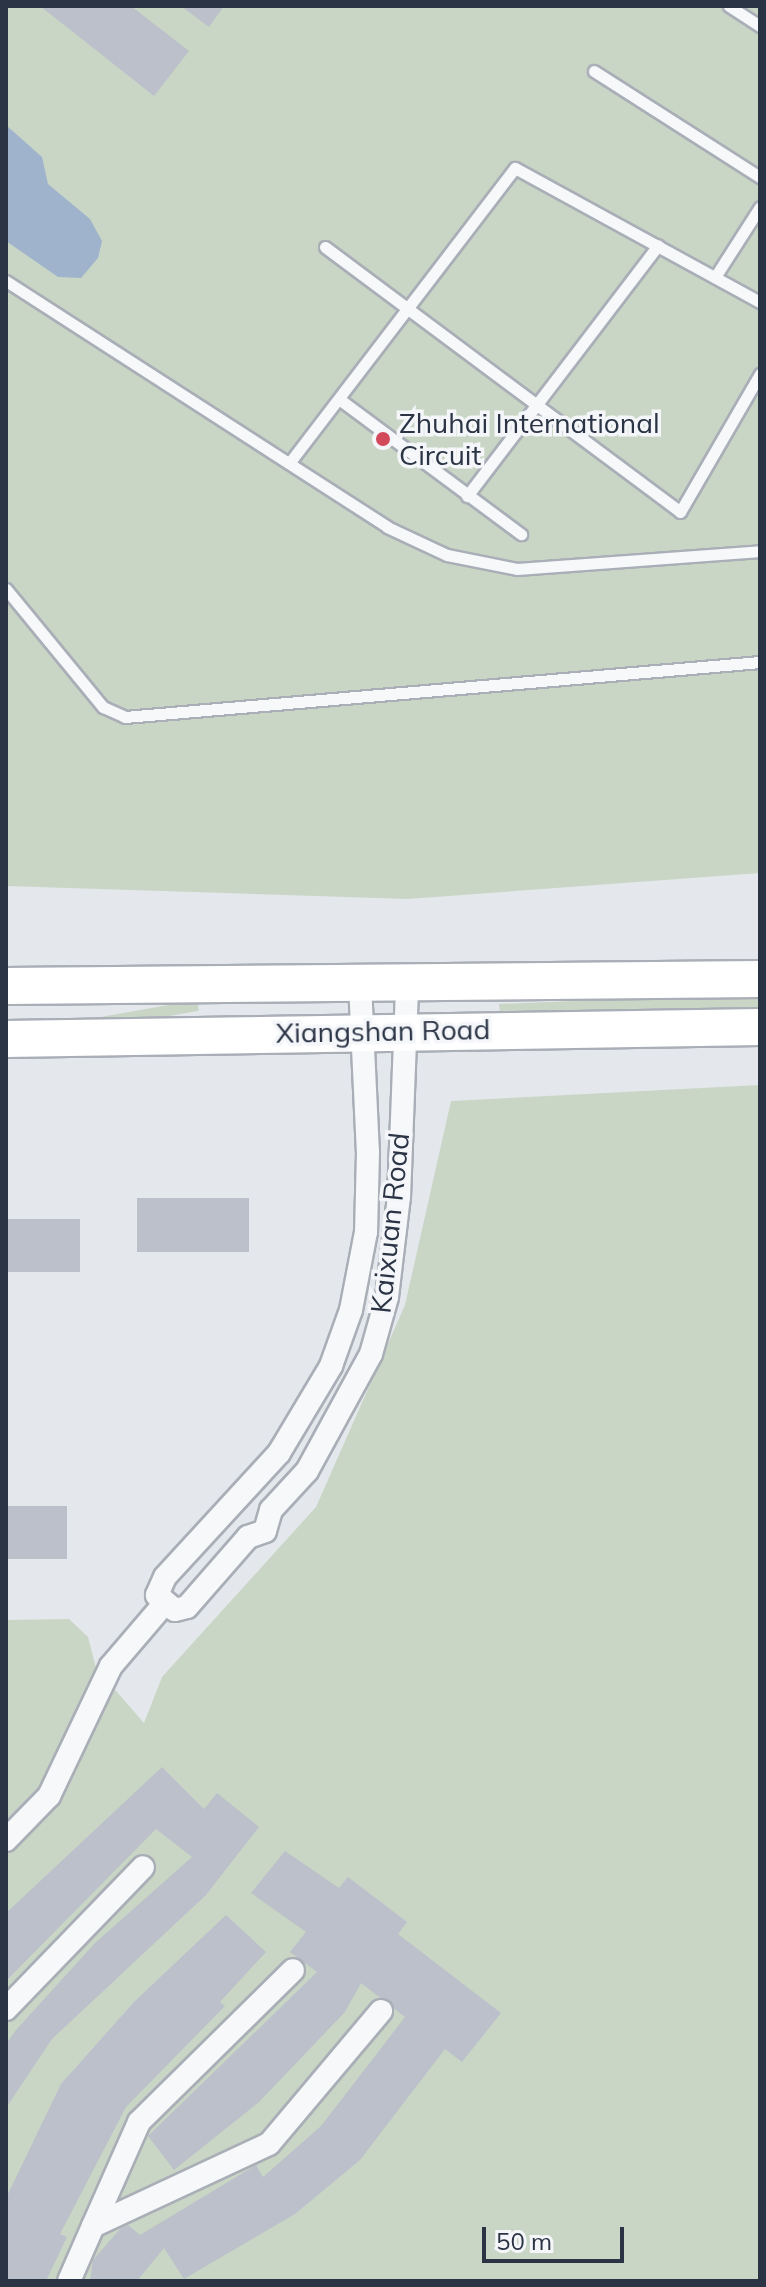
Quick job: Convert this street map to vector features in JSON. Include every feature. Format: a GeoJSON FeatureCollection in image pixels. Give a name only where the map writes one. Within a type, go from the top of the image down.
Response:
{"type":"FeatureCollection","features":[{"type":"Feature","properties":{"kind":"main road","name":"Xiangshan Road"},"geometry":{"type":"LineString","coordinates":[[6,986],[407,985],[760,979]]}},
{"type":"Feature","properties":{"kind":"main road","name":"Xiangshan Road"},"geometry":{"type":"LineString","coordinates":[[6,1039],[361,1030],[760,1027]]}},
{"type":"Feature","properties":{"kind":"street","name":"Kaixuan Road"},"geometry":{"type":"LineString","coordinates":[[360,984],[367,1205],[351,1310],[305,1411],[247,1492],[230,1501],[226,1515],[165,1577],[157,1595],[164,1604],[187,1607],[248,1537],[265,1531],[271,1510],[307,1471],[371,1354],[383,1311],[399,1197],[407,985]]}},
{"type":"Feature","properties":{"kind":"street"},"geometry":{"type":"LineString","coordinates":[[247,1492],[264,1497],[271,1510]]}},
{"type":"Feature","properties":{"kind":"street"},"geometry":{"type":"LineString","coordinates":[[226,1515],[231,1529],[248,1537]]}},
{"type":"Feature","properties":{"kind":"street","name":"Kaixuan Road"},"geometry":{"type":"LineString","coordinates":[[6,1840],[49,1796],[111,1666],[164,1604]]}},
{"type":"Feature","properties":{"kind":"street"},"geometry":{"type":"LineString","coordinates":[[6,2009],[143,1867]]}},
{"type":"Feature","properties":{"kind":"street"},"geometry":{"type":"LineString","coordinates":[[69,2281],[139,2122],[293,1970]]}},
{"type":"Feature","properties":{"kind":"street"},"geometry":{"type":"LineString","coordinates":[[93,2226],[269,2144],[381,2011]]}},
{"type":"Feature","properties":{"kind":"lane"},"geometry":{"type":"LineString","coordinates":[[729,6],[760,26]]}},
{"type":"Feature","properties":{"kind":"lane"},"geometry":{"type":"LineString","coordinates":[[594,71],[760,177]]}},
{"type":"Feature","properties":{"kind":"lane"},"geometry":{"type":"LineString","coordinates":[[290,462],[515,168],[760,302]]}},
{"type":"Feature","properties":{"kind":"lane"},"geometry":{"type":"LineString","coordinates":[[715,277],[760,207]]}},
{"type":"Feature","properties":{"kind":"lane"},"geometry":{"type":"LineString","coordinates":[[467,496],[658,245]]}},
{"type":"Feature","properties":{"kind":"lane"},"geometry":{"type":"LineString","coordinates":[[325,247],[408,305],[680,512],[760,374]]}},
{"type":"Feature","properties":{"kind":"lane"},"geometry":{"type":"LineString","coordinates":[[6,281],[387,527],[447,555],[517,569],[760,551]]}},
{"type":"Feature","properties":{"kind":"lane"},"geometry":{"type":"LineString","coordinates":[[339,399],[521,534]]}},
{"type":"Feature","properties":{"kind":"lane"},"geometry":{"type":"LineString","coordinates":[[6,589],[103,707],[125,717],[760,662]]}},
{"type":"Feature","properties":{"kind":"green space","name":"Zhuhai International Circuit"},"geometry":{"type":"Polygon","coordinates":[[[6,6],[760,6],[760,873],[408,899],[6,886],[6,6]]]}},
{"type":"Feature","properties":{"kind":"green space"},"geometry":{"type":"Polygon","coordinates":[[[760,995],[760,1007],[500,1011],[499,1004],[760,995]]]}},
{"type":"Feature","properties":{"kind":"green space"},"geometry":{"type":"Polygon","coordinates":[[[197,1000],[199,1011],[11,1044],[9,1033],[197,1000]]]}},
{"type":"Feature","properties":{"kind":"green space"},"geometry":{"type":"Polygon","coordinates":[[[760,1085],[760,2281],[6,2281],[6,1620],[69,1619],[88,1637],[96,1668],[144,1723],[162,1677],[316,1507],[405,1305],[451,1101],[760,1085]]]}},
{"type":"Feature","properties":{"kind":"water"},"geometry":{"type":"Polygon","coordinates":[[[6,125],[42,157],[48,184],[90,219],[102,241],[98,258],[81,278],[58,277],[6,241],[6,125]]]}},
{"type":"Feature","properties":{"kind":"building"},"geometry":{"type":"Polygon","coordinates":[[[40,6],[131,6],[189,51],[154,96],[40,6]]]}},
{"type":"Feature","properties":{"kind":"building"},"geometry":{"type":"Polygon","coordinates":[[[181,6],[224,6],[209,27],[181,6]]]}},
{"type":"Feature","properties":{"kind":"building"},"geometry":{"type":"Polygon","coordinates":[[[137,1198],[249,1198],[249,1252],[137,1252],[137,1198]]]}},
{"type":"Feature","properties":{"kind":"building"},"geometry":{"type":"Polygon","coordinates":[[[6,1219],[80,1219],[80,1272],[6,1272],[6,1219]]]}},
{"type":"Feature","properties":{"kind":"building"},"geometry":{"type":"Polygon","coordinates":[[[6,1506],[67,1506],[67,1559],[6,1559],[6,1506]]]}},
{"type":"Feature","properties":{"kind":"building"},"geometry":{"type":"Polygon","coordinates":[[[162,1767],[204,1809],[217,1793],[259,1827],[206,1895],[52,2039],[6,2108],[6,2044],[16,2030],[95,1943],[192,1857],[156,1829],[6,1981],[6,1913],[162,1767]]]}},
{"type":"Feature","properties":{"kind":"building"},"geometry":{"type":"Polygon","coordinates":[[[285,1851],[339,1888],[348,1877],[407,1922],[398,1934],[501,2013],[462,2062],[445,2049],[360,2160],[295,2214],[184,2279],[164,2248],[137,2281],[90,2281],[93,2260],[120,2229],[128,2225],[140,2235],[256,2165],[263,2177],[321,2126],[405,2017],[361,1983],[345,2012],[259,2102],[174,2170],[148,2136],[317,1972],[290,1952],[306,1932],[251,1893],[285,1851]]]}},
{"type":"Feature","properties":{"kind":"building"},"geometry":{"type":"Polygon","coordinates":[[[226,1915],[266,1952],[220,2002],[225,2006],[126,2107],[60,2234],[67,2237],[46,2281],[6,2281],[6,2198],[61,2084],[134,2002],[226,1915]]]}},
{"type":"Feature","properties":{"kind":"place","name":"Zhuhai International Circuit"},"geometry":{"type":"Point","coordinates":[383,439]}}]}
